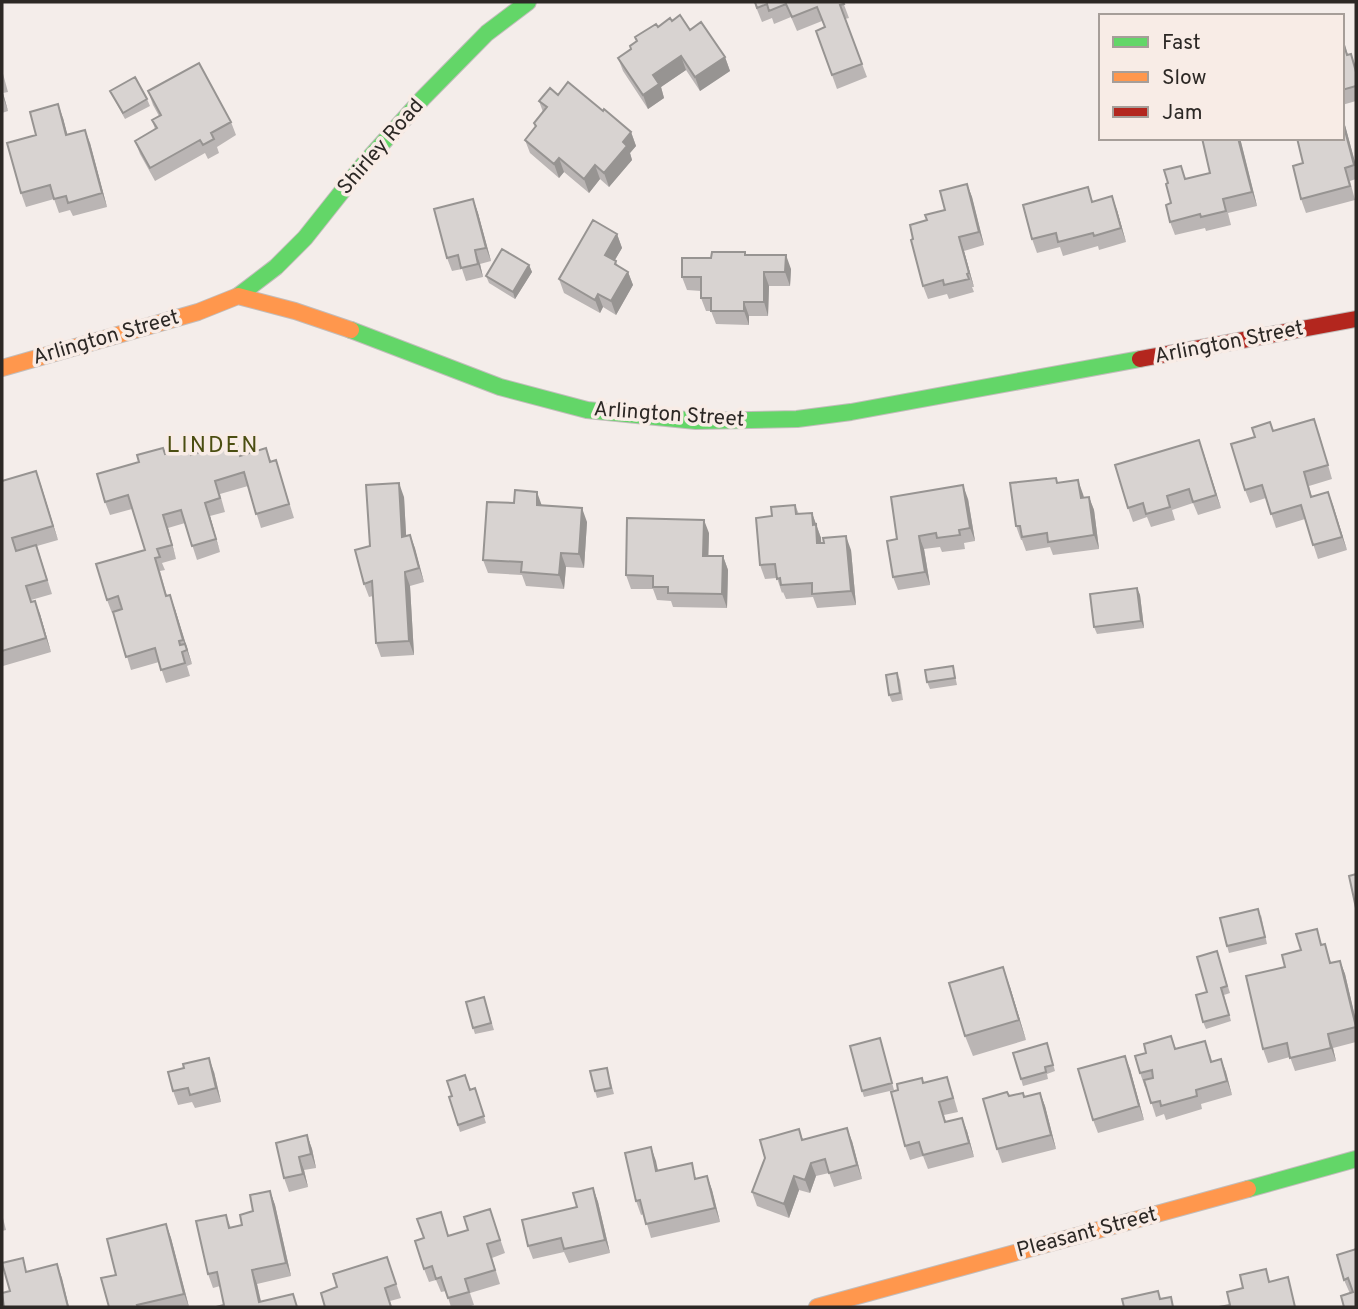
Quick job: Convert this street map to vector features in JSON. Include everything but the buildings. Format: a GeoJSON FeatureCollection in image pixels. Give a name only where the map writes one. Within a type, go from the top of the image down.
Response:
{"type":"FeatureCollection","features":[{"type":"Feature","properties":{"kind":"street","name":"Shirley Road"},"geometry":{"type":"LineString","coordinates":[[238,296],[276,267],[305,238],[423,98],[487,33],[527,2]]}},
{"type":"Feature","properties":{"kind":"street","name":"Arlington Street"},"geometry":{"type":"LineString","coordinates":[[2,368],[198,312],[238,296],[306,314],[500,387],[587,410],[696,421],[742,421],[797,419],[851,412],[1356,319]]}},
{"type":"Feature","properties":{"kind":"street","name":"Pleasant Street"},"geometry":{"type":"LineString","coordinates":[[817,1307],[1356,1158]]}},
{"type":"Feature","properties":{"kind":"traffic: fast"},"geometry":{"type":"LineString","coordinates":[[238,296],[276,267],[305,238],[363,165],[423,98],[487,33],[528,2]]}},
{"type":"Feature","properties":{"kind":"traffic: fast"},"geometry":{"type":"LineString","coordinates":[[351,330],[500,387],[587,410],[696,421],[797,419],[851,412],[1140,359]]}},
{"type":"Feature","properties":{"kind":"traffic: fast"},"geometry":{"type":"LineString","coordinates":[[1248,1189],[1356,1159]]}},
{"type":"Feature","properties":{"kind":"traffic: slow"},"geometry":{"type":"LineString","coordinates":[[2,368],[198,312],[238,296],[351,330]]}},
{"type":"Feature","properties":{"kind":"traffic: slow"},"geometry":{"type":"LineString","coordinates":[[817,1307],[1248,1189]]}},
{"type":"Feature","properties":{"kind":"traffic: jam"},"geometry":{"type":"LineString","coordinates":[[1140,359],[1356,319]]}},
{"type":"Feature","properties":{"kind":"district","name":"LINDEN"},"geometry":{"type":"Point","coordinates":[213,446]}}]}
